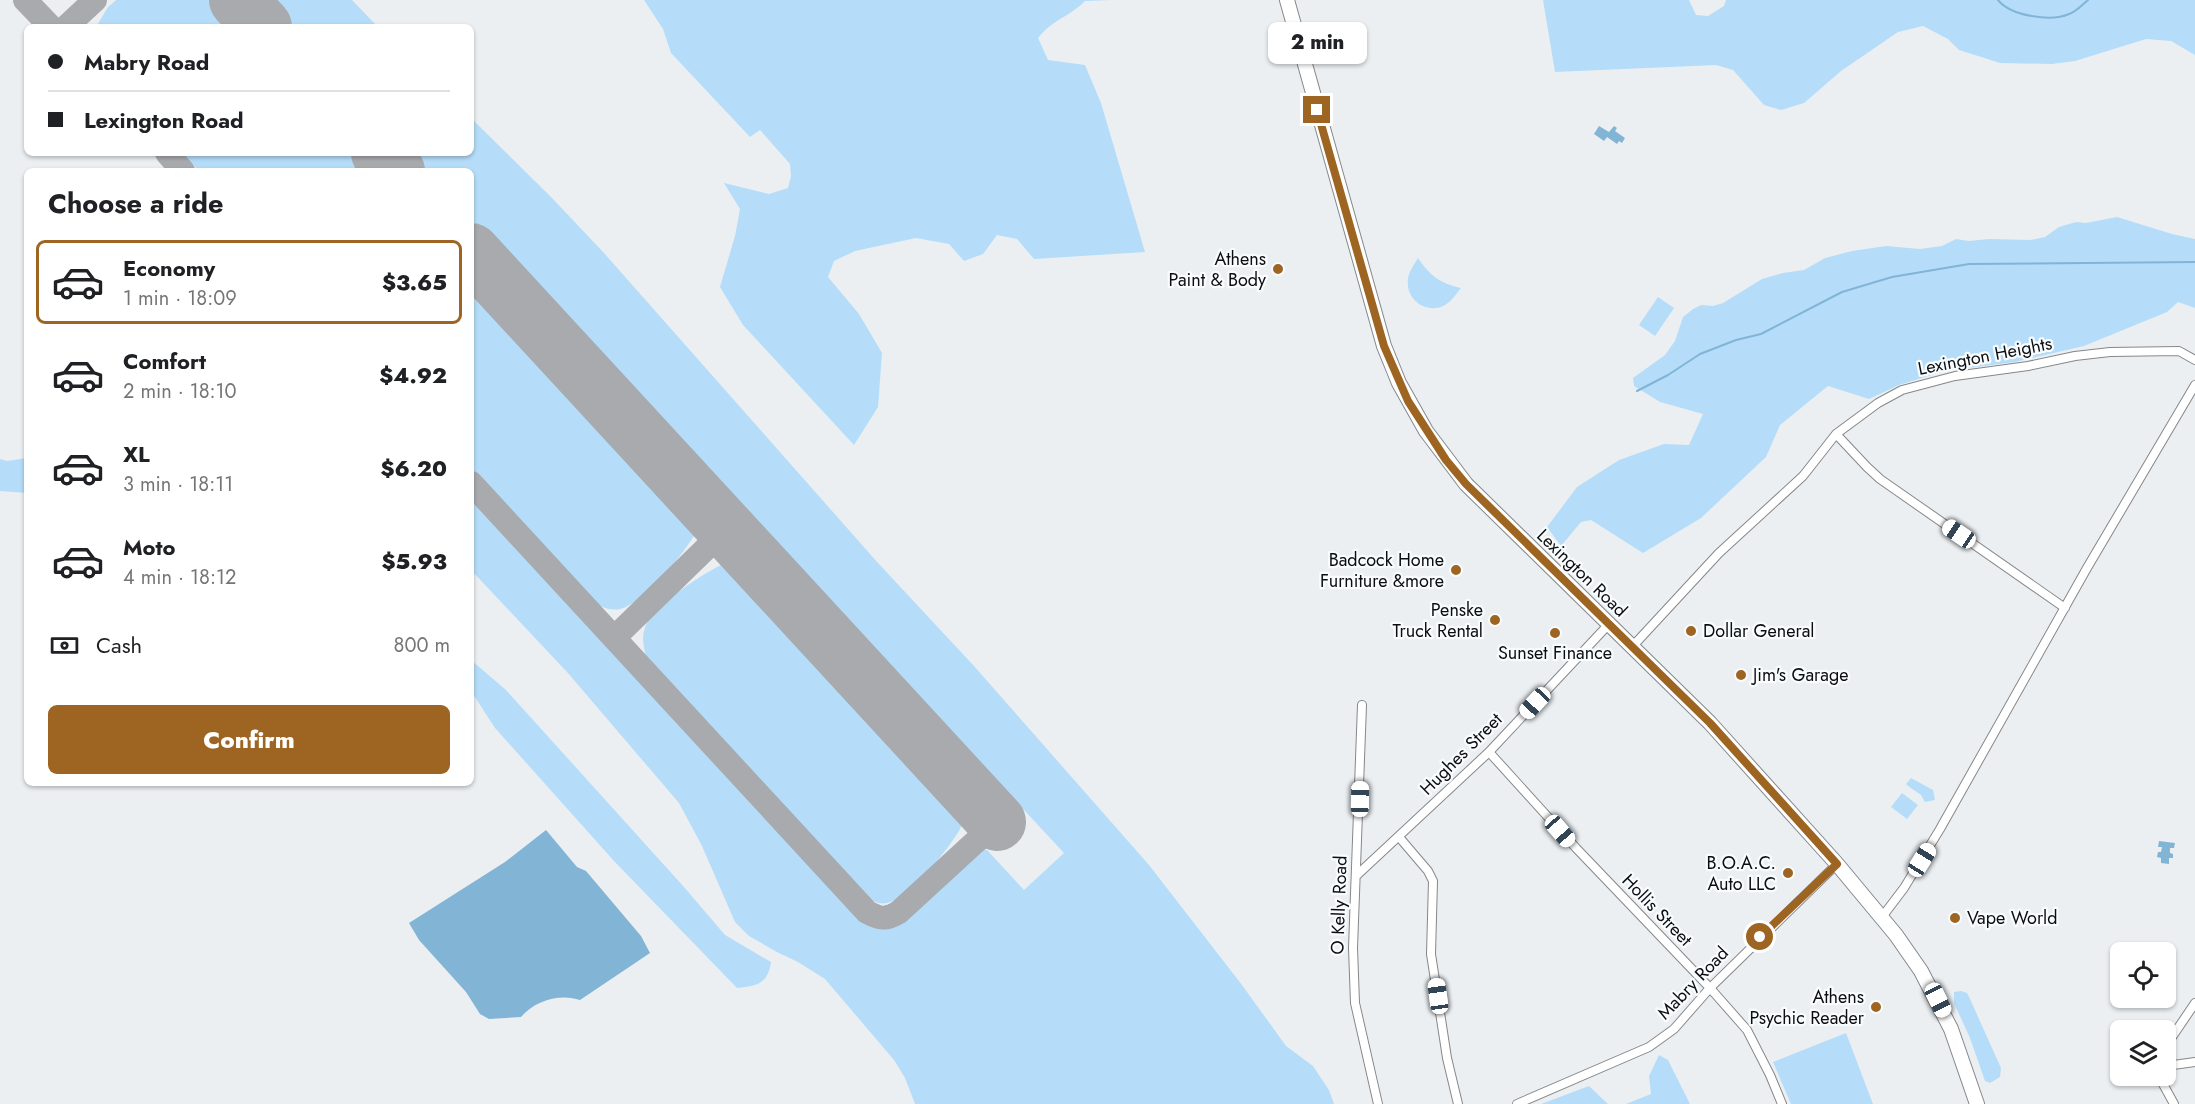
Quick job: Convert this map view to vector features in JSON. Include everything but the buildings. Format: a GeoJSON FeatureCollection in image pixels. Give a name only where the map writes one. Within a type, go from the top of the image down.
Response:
{"type":"FeatureCollection","features":[{"type":"Feature","properties":{"kind":"highway","name":"Lexington Road"},"geometry":{"type":"LineString","coordinates":[[1287,0],[1384,346],[1399,383],[1426,431],[1466,484],[1710,723],[1882,917],[1916,962],[1938,1000],[1955,1039],[1977,1104]]}},
{"type":"Feature","properties":{"kind":"street","name":"Lexington Heights"},"geometry":{"type":"LineString","coordinates":[[1632,646],[1719,553],[1803,477],[1836,434],[1878,403],[1902,390],[1955,376],[2110,352],[2179,351],[2195,360]]}},
{"type":"Feature","properties":{"kind":"street"},"geometry":{"type":"LineString","coordinates":[[1882,917],[1904,888],[1940,829],[2195,385]]}},
{"type":"Feature","properties":{"kind":"street"},"geometry":{"type":"LineString","coordinates":[[1836,434],[1880,479],[2065,608]]}},
{"type":"Feature","properties":{"kind":"street","name":"Hughes Street"},"geometry":{"type":"LineString","coordinates":[[1357,875],[1489,752],[1609,624]]}},
{"type":"Feature","properties":{"kind":"street","name":"O Kelly Road"},"geometry":{"type":"LineString","coordinates":[[1362,705],[1353,948],[1355,1003],[1378,1104]]}},
{"type":"Feature","properties":{"kind":"street","name":"Hollis Street"},"geometry":{"type":"LineString","coordinates":[[1489,752],[1575,848],[1710,988],[1751,1034],[1782,1104]]}},
{"type":"Feature","properties":{"kind":"street"},"geometry":{"type":"LineString","coordinates":[[1399,837],[1428,871],[1433,881],[1431,954],[1447,1058],[1458,1104]]}},
{"type":"Feature","properties":{"kind":"street","name":"Mabry Road"},"geometry":{"type":"LineString","coordinates":[[1517,1104],[1649,1047],[1674,1029],[1710,988],[1837,864]]}},
{"type":"Feature","properties":{"kind":"street"},"geometry":{"type":"LineString","coordinates":[[2176,1031],[2195,1003]]}},
{"type":"Feature","properties":{"kind":"street"},"geometry":{"type":"LineString","coordinates":[[2176,1065],[2195,1062]]}},
{"type":"Feature","properties":{"kind":"street"},"geometry":{"type":"LineString","coordinates":[[2164,1086],[2174,1104]]}},
{"type":"Feature","properties":{"kind":"shaded area"},"geometry":{"type":"Polygon","coordinates":[[[116,0],[213,0],[235,24],[98,24],[108,7],[116,0]]]}},
{"type":"Feature","properties":{"kind":"shaded area"},"geometry":{"type":"Polygon","coordinates":[[[268,0],[352,0],[375,24],[290,24],[268,0]]]}},
{"type":"Feature","properties":{"kind":"shaded area"},"geometry":{"type":"Polygon","coordinates":[[[644,0],[1112,0],[1085,1],[1049,27],[1038,38],[1048,60],[1085,65],[1101,103],[1145,252],[1034,259],[1017,239],[997,235],[983,254],[964,261],[949,244],[916,238],[855,251],[834,261],[828,277],[859,314],[882,353],[878,407],[854,445],[743,325],[720,287],[735,236],[740,209],[724,183],[769,194],[788,188],[791,176],[790,164],[760,130],[750,137],[671,53],[663,29],[644,0]]]}},
{"type":"Feature","properties":{"kind":"shaded area"},"geometry":{"type":"Polygon","coordinates":[[[1543,0],[1689,0],[1696,15],[1708,16],[1724,6],[1726,0],[2195,0],[2195,55],[2171,41],[2146,39],[2075,61],[2052,64],[2000,63],[1959,50],[1948,39],[1923,26],[1898,32],[1841,71],[1804,103],[1781,110],[1764,105],[1733,70],[1716,65],[1555,72],[1543,0]]]}},
{"type":"Feature","properties":{"kind":"shaded area"},"geometry":{"type":"Polygon","coordinates":[[[474,121],[552,198],[604,253],[878,563],[974,666],[1149,865],[1286,1046],[1313,1066],[1329,1090],[1334,1104],[915,1104],[905,1078],[894,1060],[825,979],[749,936],[735,922],[702,846],[679,803],[567,672],[474,573],[474,501],[866,924],[876,928],[886,928],[901,923],[982,848],[987,850],[1024,890],[1064,853],[1024,810],[1019,813],[474,223],[474,168],[422,168],[412,156],[474,156],[474,121]]]}},
{"type":"Feature","properties":{"kind":"shaded area"},"geometry":{"type":"Polygon","coordinates":[[[1599,126],[1609,132],[1614,126],[1617,128],[1615,131],[1625,138],[1622,143],[1619,141],[1617,144],[1607,137],[1604,141],[1594,134],[1599,126]]]}},
{"type":"Feature","properties":{"kind":"shaded area"},"geometry":{"type":"Polygon","coordinates":[[[185,156],[357,156],[368,168],[196,168],[185,156]]]}},
{"type":"Feature","properties":{"kind":"shaded area"},"geometry":{"type":"Polygon","coordinates":[[[2117,217],[2195,239],[2195,308],[2178,302],[2167,312],[2084,346],[2015,362],[1944,371],[1899,385],[1869,399],[1828,386],[1780,425],[1766,457],[1701,518],[1643,553],[1591,520],[1581,522],[1561,546],[1547,527],[1577,487],[1619,460],[1664,444],[1689,445],[1703,414],[1660,402],[1634,386],[1633,378],[1665,355],[1675,341],[1683,317],[1693,309],[1701,305],[1713,306],[1723,303],[1762,279],[1804,270],[1825,258],[1852,251],[1886,246],[1920,249],[1942,246],[1956,239],[1969,241],[2031,240],[2045,237],[2059,227],[2076,222],[2086,223],[2117,217]]]}},
{"type":"Feature","properties":{"kind":"shaded area"},"geometry":{"type":"Polygon","coordinates":[[[1418,258],[1436,278],[1461,288],[1445,305],[1438,308],[1425,307],[1419,304],[1410,293],[1409,276],[1418,258]]]}},
{"type":"Feature","properties":{"kind":"shaded area"},"geometry":{"type":"Polygon","coordinates":[[[474,283],[698,527],[683,552],[663,576],[630,605],[613,609],[594,602],[474,471],[474,283]]]}},
{"type":"Feature","properties":{"kind":"shaded area"},"geometry":{"type":"Polygon","coordinates":[[[1658,297],[1674,308],[1655,336],[1639,325],[1658,297]]]}},
{"type":"Feature","properties":{"kind":"shaded area"},"geometry":{"type":"Polygon","coordinates":[[[24,458],[24,493],[0,491],[0,459],[7,461],[24,458]]]}},
{"type":"Feature","properties":{"kind":"shaded area"},"geometry":{"type":"Polygon","coordinates":[[[729,561],[965,818],[953,840],[932,867],[896,899],[880,903],[861,893],[647,660],[643,636],[650,619],[658,609],[681,590],[729,561]]]}},
{"type":"Feature","properties":{"kind":"shaded area"},"geometry":{"type":"Polygon","coordinates":[[[474,663],[506,690],[725,935],[771,962],[764,979],[756,985],[737,988],[614,861],[495,728],[474,696],[474,663]]]}},
{"type":"Feature","properties":{"kind":"shaded area"},"geometry":{"type":"Polygon","coordinates":[[[1911,778],[1933,790],[1935,800],[1925,802],[1921,795],[1906,784],[1911,778]]]}},
{"type":"Feature","properties":{"kind":"shaded area"},"geometry":{"type":"Polygon","coordinates":[[[1902,793],[1918,805],[1907,819],[1891,807],[1902,793]]]}},
{"type":"Feature","properties":{"kind":"shaded area"},"geometry":{"type":"Polygon","coordinates":[[[546,830],[577,867],[586,871],[641,936],[650,953],[580,1000],[556,998],[540,1003],[526,1011],[521,1017],[489,1019],[480,1014],[466,992],[419,940],[409,923],[505,862],[546,830]]]}},
{"type":"Feature","properties":{"kind":"shaded area"},"geometry":{"type":"Polygon","coordinates":[[[2159,841],[2175,843],[2174,848],[2170,848],[2173,858],[2169,858],[2169,864],[2161,863],[2161,858],[2157,857],[2162,847],[2158,847],[2159,841]]]}},
{"type":"Feature","properties":{"kind":"shaded area"},"geometry":{"type":"Polygon","coordinates":[[[1954,992],[1967,993],[2001,1068],[2000,1077],[1990,1083],[1985,1081],[1970,1038],[1954,1003],[1954,992]]]}},
{"type":"Feature","properties":{"kind":"shaded area"},"geometry":{"type":"Polygon","coordinates":[[[1846,1033],[1873,1104],[1791,1104],[1773,1062],[1846,1033]]]}},
{"type":"Feature","properties":{"kind":"shaded area"},"geometry":{"type":"Polygon","coordinates":[[[1659,1055],[1668,1060],[1690,1104],[1626,1104],[1651,1094],[1649,1076],[1659,1055]]]}},
{"type":"Feature","properties":{"kind":"shaded area"},"geometry":{"type":"Polygon","coordinates":[[[1589,1086],[1608,1104],[1541,1104],[1589,1086]]]}},
{"type":"Feature","properties":{"kind":"waterway"},"geometry":{"type":"LineString","coordinates":[[1998,0],[2004,6],[2021,14],[2042,17],[2072,13],[2088,0]]}},
{"type":"Feature","properties":{"kind":"waterway"},"geometry":{"type":"LineString","coordinates":[[1637,391],[1668,375],[1700,354],[1736,340],[1761,334],[1842,292],[1892,277],[1969,264],[2195,262]]}},
{"type":"Feature","properties":{"kind":"taxiway"},"geometry":{"type":"LineString","coordinates":[[25,0],[48,24]]}},
{"type":"Feature","properties":{"kind":"taxiway"},"geometry":{"type":"LineString","coordinates":[[69,24],[95,0]]}},
{"type":"Feature","properties":{"kind":"taxiway"},"geometry":{"type":"LineString","coordinates":[[170,156],[180,168]]}},
{"type":"Feature","properties":{"kind":"taxiway"},"geometry":{"type":"LineString","coordinates":[[474,486],[867,912],[883,918],[899,912],[997,822]]}},
{"type":"Feature","properties":{"kind":"taxiway"},"geometry":{"type":"LineString","coordinates":[[614,638],[727,528]]}},
{"type":"Feature","properties":{"kind":"runway"},"geometry":{"type":"LineString","coordinates":[[238,0],[260,24]]}},
{"type":"Feature","properties":{"kind":"runway"},"geometry":{"type":"LineString","coordinates":[[383,156],[393,168]]}},
{"type":"Feature","properties":{"kind":"runway"},"geometry":{"type":"LineString","coordinates":[[474,255],[997,822]]}},
{"type":"Feature","properties":{"kind":"place","name":"Athens Paint & Body"},"geometry":{"type":"Point","coordinates":[1278,269]}},
{"type":"Feature","properties":{"kind":"place","name":"Badcock Home Furniture &more"},"geometry":{"type":"Point","coordinates":[1456,570]}},
{"type":"Feature","properties":{"kind":"place","name":"Penske Truck Rental"},"geometry":{"type":"Point","coordinates":[1495,620]}},
{"type":"Feature","properties":{"kind":"place","name":"Dollar General"},"geometry":{"type":"Point","coordinates":[1691,631]}},
{"type":"Feature","properties":{"kind":"place","name":"Sunset Finance"},"geometry":{"type":"Point","coordinates":[1555,633]}},
{"type":"Feature","properties":{"kind":"place","name":"Jim's Garage"},"geometry":{"type":"Point","coordinates":[1741,675]}},
{"type":"Feature","properties":{"kind":"place","name":"B.O.A.C. Auto LLC"},"geometry":{"type":"Point","coordinates":[1788,873]}},
{"type":"Feature","properties":{"kind":"place","name":"Vape World"},"geometry":{"type":"Point","coordinates":[1955,918]}},
{"type":"Feature","properties":{"kind":"place","name":"Athens Psychic Reader"},"geometry":{"type":"Point","coordinates":[1876,1007]}},
{"type":"Feature","properties":{"kind":"route"},"geometry":{"type":"LineString","coordinates":[[1317,110],[1364,280],[1390,363],[1408,401],[1446,460],[1466,484],[1530,548],[1710,723],[1837,864],[1760,937]]}}]}
